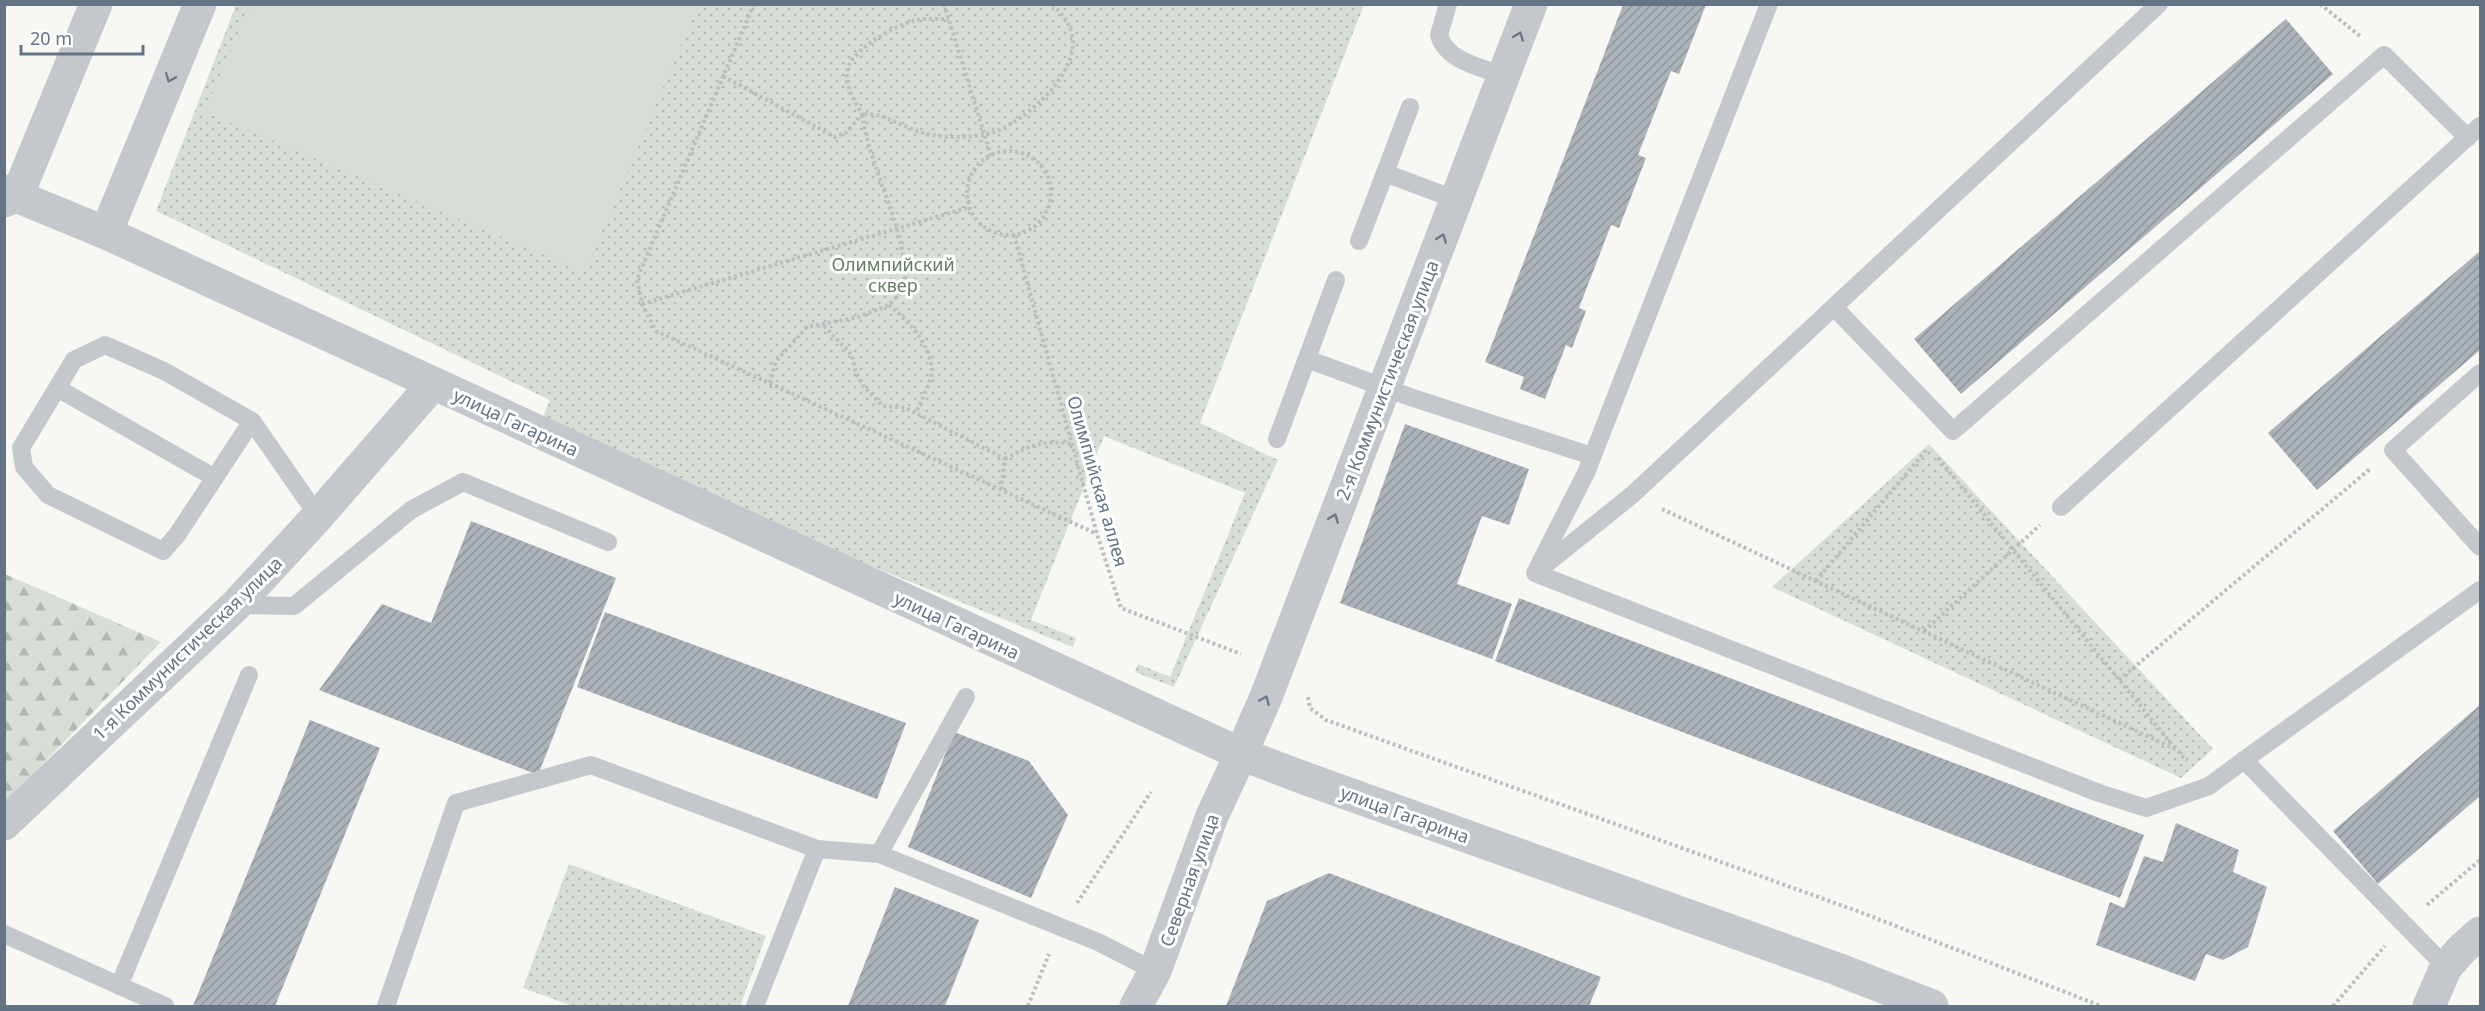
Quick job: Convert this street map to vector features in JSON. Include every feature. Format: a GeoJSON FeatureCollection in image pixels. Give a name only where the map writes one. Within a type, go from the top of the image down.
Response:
{"type":"FeatureCollection","features":[{"type":"Feature","properties":{"kind":"street"},"geometry":{"type":"LineString","coordinates":[[9,196],[96,4]]}},
{"type":"Feature","properties":{"kind":"street"},"geometry":{"type":"LineString","coordinates":[[106,233],[200,4]]}},
{"type":"Feature","properties":{"kind":"street","name":"2-я Коммунистическая улица"},"geometry":{"type":"LineString","coordinates":[[1241,754],[1266,697],[1531,4]]}},
{"type":"Feature","properties":{"kind":"street","name":"улица Гагарина"},"geometry":{"type":"LineString","coordinates":[[9,196],[106,233],[1241,754],[1837,969],[1932,1006]]}},
{"type":"Feature","properties":{"kind":"street","name":"1-я Коммунистическая улица"},"geometry":{"type":"LineString","coordinates":[[4,824],[236,604],[318,516],[433,384]]}},
{"type":"Feature","properties":{"kind":"street","name":"Северная улица"},"geometry":{"type":"LineString","coordinates":[[1137,1006],[1155,971],[1212,816],[1241,754]]}},
{"type":"Feature","properties":{"kind":"street"},"geometry":{"type":"LineString","coordinates":[[2428,1006],[2467,951]]}},
{"type":"Feature","properties":{"kind":"lane"},"geometry":{"type":"LineString","coordinates":[[1448,4],[1439,35],[1445,49],[1468,63],[1504,76]]}},
{"type":"Feature","properties":{"kind":"lane"},"geometry":{"type":"LineString","coordinates":[[1535,573],[1592,456],[1769,4]]}},
{"type":"Feature","properties":{"kind":"lane"},"geometry":{"type":"LineString","coordinates":[[1535,573],[1632,495],[2159,4]]}},
{"type":"Feature","properties":{"kind":"lane"},"geometry":{"type":"LineString","coordinates":[[1834,307],[1953,431],[2384,55],[2474,132],[2061,507]]}},
{"type":"Feature","properties":{"kind":"lane"},"geometry":{"type":"LineString","coordinates":[[1359,241],[1410,107]]}},
{"type":"Feature","properties":{"kind":"lane"},"geometry":{"type":"LineString","coordinates":[[1385,173],[1457,200]]}},
{"type":"Feature","properties":{"kind":"lane"},"geometry":{"type":"LineString","coordinates":[[1277,439],[1336,280]]}},
{"type":"Feature","properties":{"kind":"lane"},"geometry":{"type":"LineString","coordinates":[[252,421],[177,535],[163,551],[48,495],[24,467],[21,448],[74,360],[105,345],[164,371],[252,421],[318,516]]}},
{"type":"Feature","properties":{"kind":"lane"},"geometry":{"type":"LineString","coordinates":[[1307,359],[1383,387],[1592,456]]}},
{"type":"Feature","properties":{"kind":"lane"},"geometry":{"type":"LineString","coordinates":[[2481,374],[2393,450],[2481,547]]}},
{"type":"Feature","properties":{"kind":"lane"},"geometry":{"type":"LineString","coordinates":[[57,388],[215,478]]}},
{"type":"Feature","properties":{"kind":"lane"},"geometry":{"type":"LineString","coordinates":[[236,604],[294,606],[411,510],[463,482],[608,542]]}},
{"type":"Feature","properties":{"kind":"lane"},"geometry":{"type":"LineString","coordinates":[[1535,573],[2098,793],[2146,808],[2209,786],[2481,590]]}},
{"type":"Feature","properties":{"kind":"lane"},"geometry":{"type":"LineString","coordinates":[[119,986],[249,675]]}},
{"type":"Feature","properties":{"kind":"lane"},"geometry":{"type":"LineString","coordinates":[[879,854],[966,697]]}},
{"type":"Feature","properties":{"kind":"lane"},"geometry":{"type":"LineString","coordinates":[[2244,760],[2467,951]]}},
{"type":"Feature","properties":{"kind":"lane"},"geometry":{"type":"LineString","coordinates":[[386,1006],[456,803],[591,765],[817,849],[879,854],[1098,942],[1155,971]]}},
{"type":"Feature","properties":{"kind":"lane"},"geometry":{"type":"LineString","coordinates":[[755,1006],[817,849]]}},
{"type":"Feature","properties":{"kind":"lane"},"geometry":{"type":"LineString","coordinates":[[4,934],[165,1006]]}},
{"type":"Feature","properties":{"kind":"path"},"geometry":{"type":"LineString","coordinates":[[754,4],[637,279],[642,304],[656,331],[1097,534]]}},
{"type":"Feature","properties":{"kind":"path"},"geometry":{"type":"LineString","coordinates":[[945,4],[991,156]]}},
{"type":"Feature","properties":{"kind":"path"},"geometry":{"type":"LineString","coordinates":[[862,114],[878,114],[932,135],[985,135],[1014,123],[1047,94],[1059,80],[1070,57],[1073,37],[1066,19],[1052,4]]}},
{"type":"Feature","properties":{"kind":"path"},"geometry":{"type":"LineString","coordinates":[[2320,4],[2384,55]]}},
{"type":"Feature","properties":{"kind":"path"},"geometry":{"type":"LineString","coordinates":[[770,383],[776,361],[788,345],[807,327],[858,317],[889,305],[905,288],[905,261],[866,143],[862,114],[849,90],[847,70],[862,49],[884,34],[917,20],[949,19]]}},
{"type":"Feature","properties":{"kind":"path"},"geometry":{"type":"LineString","coordinates":[[723,76],[835,137],[847,132],[862,114]]}},
{"type":"Feature","properties":{"kind":"path"},"geometry":{"type":"LineString","coordinates":[[1006,151],[1033,158],[1043,168],[1049,180],[1050,200],[1043,219],[1033,228],[1014,235],[994,233],[981,225],[970,207],[968,187],[972,173],[981,162],[991,156],[1006,151]]}},
{"type":"Feature","properties":{"kind":"path"},"geometry":{"type":"LineString","coordinates":[[642,304],[970,207]]}},
{"type":"Feature","properties":{"kind":"path","name":"Олимпийская аллея"},"geometry":{"type":"LineString","coordinates":[[1014,235],[1097,534],[1121,608],[1245,655]]}},
{"type":"Feature","properties":{"kind":"path"},"geometry":{"type":"LineString","coordinates":[[889,305],[908,322],[924,344],[932,371],[916,413]]}},
{"type":"Feature","properties":{"kind":"path"},"geometry":{"type":"LineString","coordinates":[[823,325],[852,355],[856,373],[864,387],[883,406],[906,408],[1005,459]]}},
{"type":"Feature","properties":{"kind":"path"},"geometry":{"type":"LineString","coordinates":[[1816,581],[1929,447],[1953,431]]}},
{"type":"Feature","properties":{"kind":"path"},"geometry":{"type":"LineString","coordinates":[[1005,459],[1025,448],[1051,441],[1072,444]]}},
{"type":"Feature","properties":{"kind":"path"},"geometry":{"type":"LineString","coordinates":[[1929,447],[2119,680],[2209,786]]}},
{"type":"Feature","properties":{"kind":"path"},"geometry":{"type":"LineString","coordinates":[[2119,680],[2393,450]]}},
{"type":"Feature","properties":{"kind":"path"},"geometry":{"type":"LineString","coordinates":[[1001,490],[1005,459]]}},
{"type":"Feature","properties":{"kind":"path"},"geometry":{"type":"LineString","coordinates":[[1632,495],[2177,750]]}},
{"type":"Feature","properties":{"kind":"path"},"geometry":{"type":"LineString","coordinates":[[1924,631],[2061,507]]}},
{"type":"Feature","properties":{"kind":"path"},"geometry":{"type":"LineString","coordinates":[[1306,693],[1310,708],[1326,720],[1860,912],[2101,1006]]}},
{"type":"Feature","properties":{"kind":"path"},"geometry":{"type":"LineString","coordinates":[[1028,1006],[1060,928],[1151,792]]}},
{"type":"Feature","properties":{"kind":"green space"},"geometry":{"type":"Polygon","coordinates":[[[250,4],[698,5],[585,272],[205,112],[250,4]]]}},
{"type":"Feature","properties":{"kind":"green space","name":"Олимпийский сквер"},"geometry":{"type":"Polygon","coordinates":[[[236,5],[1364,5],[1200,423],[1278,460],[1174,687],[1135,672],[1138,664],[1170,677],[1245,493],[1104,436],[1031,620],[1076,638],[1073,647],[537,432],[550,400],[156,211],[236,5]]]}},
{"type":"Feature","properties":{"kind":"green space"},"geometry":{"type":"Polygon","coordinates":[[[1929,444],[2213,749],[2181,778],[1772,587],[1929,444]]]}},
{"type":"Feature","properties":{"kind":"green space"},"geometry":{"type":"Polygon","coordinates":[[[5,574],[161,642],[5,803],[5,574]]]}},
{"type":"Feature","properties":{"kind":"green space"},"geometry":{"type":"Polygon","coordinates":[[[569,864],[766,936],[740,1006],[573,1006],[523,988],[569,864]]]}},
{"type":"Feature","properties":{"kind":"building"},"geometry":{"type":"Polygon","coordinates":[[[1623,5],[1706,5],[1679,74],[1671,71],[1638,155],[1646,158],[1619,228],[1611,225],[1579,308],[1586,311],[1572,348],[1566,345],[1545,399],[1520,389],[1524,377],[1485,362],[1623,5]]]}},
{"type":"Feature","properties":{"kind":"building"},"geometry":{"type":"Polygon","coordinates":[[[2286,19],[2333,74],[1961,394],[1914,339],[2286,19]]]}},
{"type":"Feature","properties":{"kind":"building"},"geometry":{"type":"Polygon","coordinates":[[[2480,251],[2480,350],[2317,490],[2268,433],[2480,251]]]}},
{"type":"Feature","properties":{"kind":"building"},"geometry":{"type":"Polygon","coordinates":[[[1405,424],[1529,469],[1509,525],[1482,516],[1457,584],[1512,604],[1492,659],[1340,603],[1405,424]]]}},
{"type":"Feature","properties":{"kind":"building"},"geometry":{"type":"Polygon","coordinates":[[[471,521],[616,578],[538,775],[319,690],[382,604],[431,623],[471,521]]]}},
{"type":"Feature","properties":{"kind":"building"},"geometry":{"type":"Polygon","coordinates":[[[1519,598],[2144,835],[2120,898],[1495,661],[1519,598]]]}},
{"type":"Feature","properties":{"kind":"building"},"geometry":{"type":"Polygon","coordinates":[[[605,612],[906,723],[877,799],[577,687],[605,612]]]}},
{"type":"Feature","properties":{"kind":"building"},"geometry":{"type":"Polygon","coordinates":[[[2480,705],[2480,796],[2378,884],[2333,831],[2480,705]]]}},
{"type":"Feature","properties":{"kind":"building"},"geometry":{"type":"Polygon","coordinates":[[[310,720],[380,748],[275,1006],[193,1006],[310,720]]]}},
{"type":"Feature","properties":{"kind":"building"},"geometry":{"type":"Polygon","coordinates":[[[954,732],[1029,761],[1068,815],[1031,898],[908,847],[954,732]]]}},
{"type":"Feature","properties":{"kind":"building"},"geometry":{"type":"Polygon","coordinates":[[[2176,823],[2239,850],[2233,872],[2267,887],[2248,947],[2223,960],[2206,954],[2195,981],[2096,945],[2110,902],[2124,908],[2144,856],[2163,862],[2176,823]]]}},
{"type":"Feature","properties":{"kind":"building"},"geometry":{"type":"Polygon","coordinates":[[[1329,873],[1601,977],[1589,1006],[1226,1006],[1267,901],[1329,873]]]}},
{"type":"Feature","properties":{"kind":"building"},"geometry":{"type":"Polygon","coordinates":[[[895,887],[979,920],[945,1006],[848,1006],[895,887]]]}}]}
